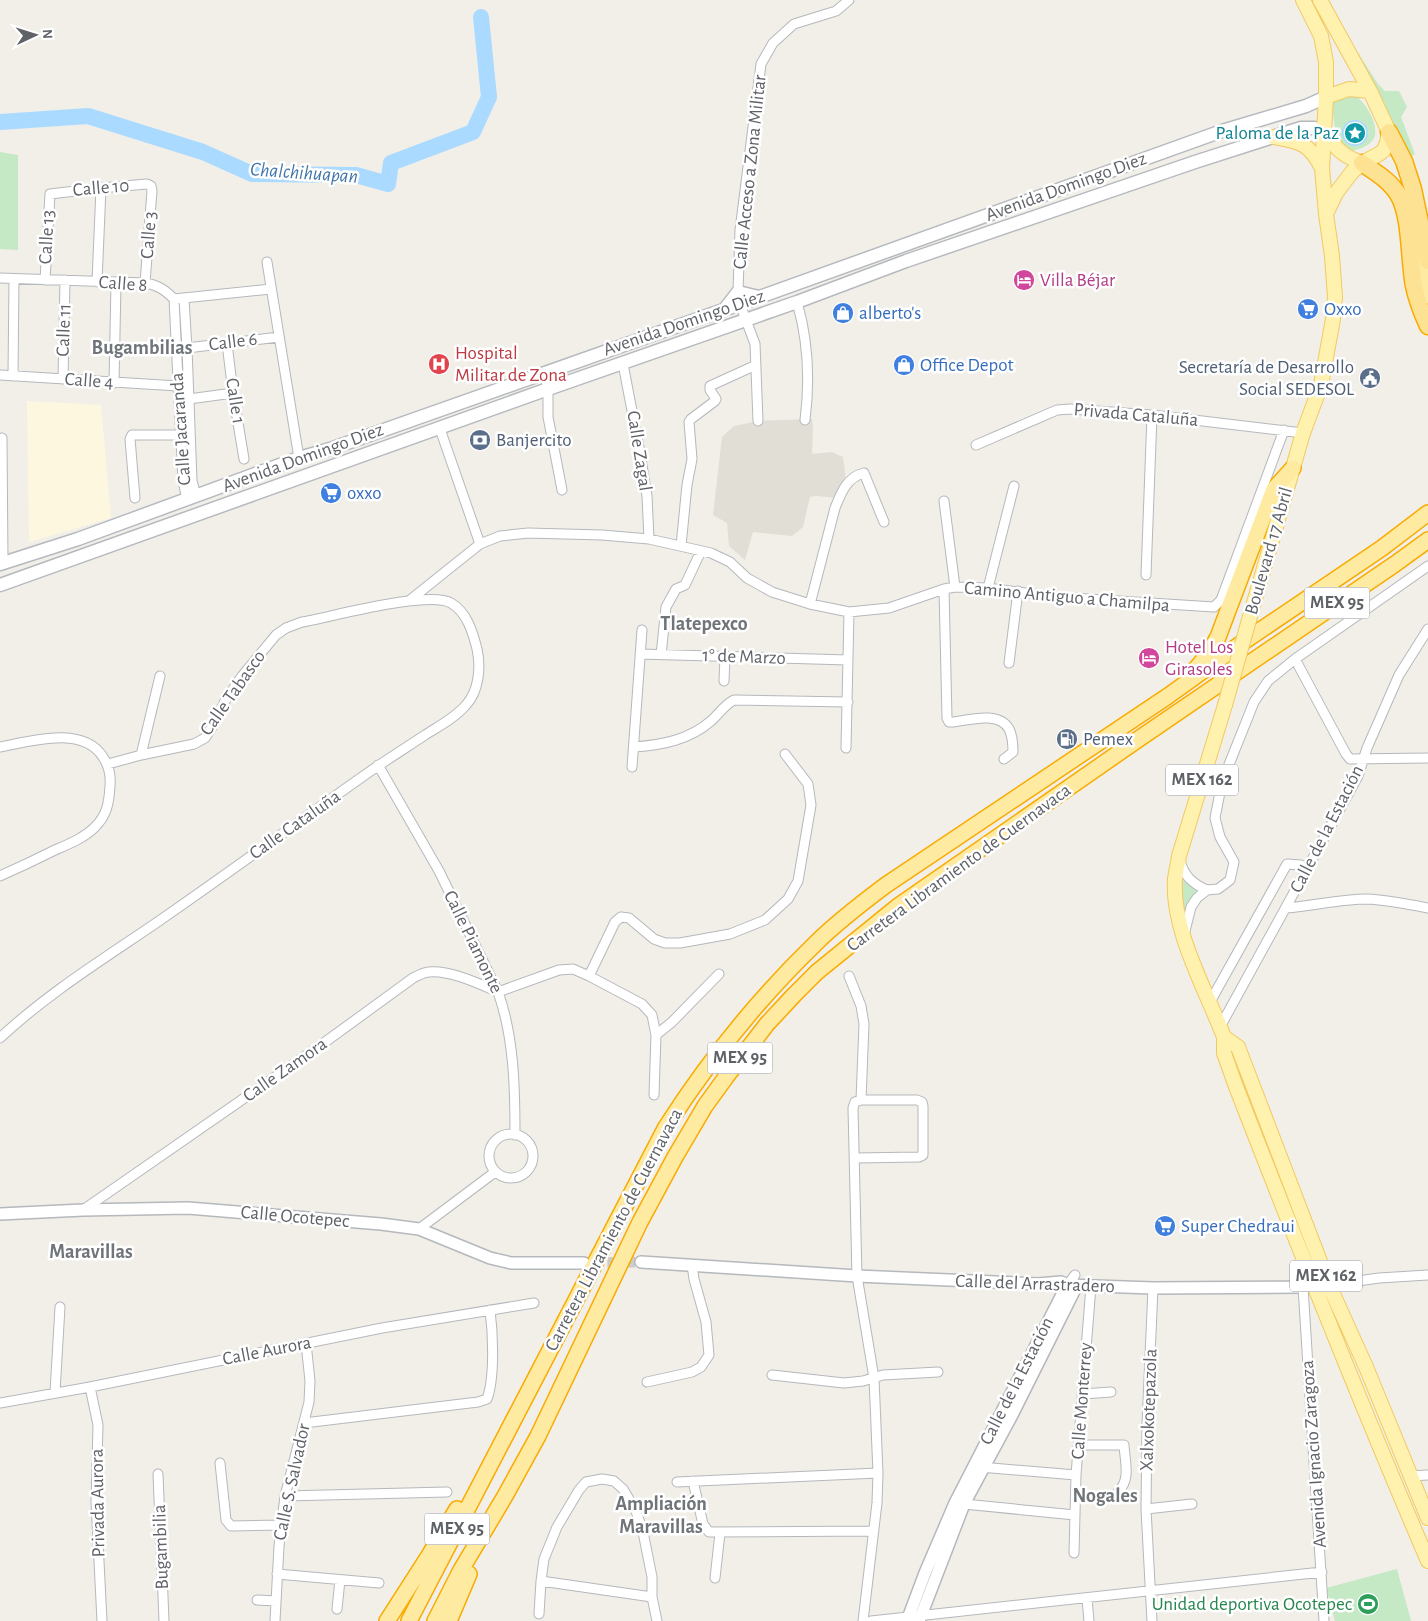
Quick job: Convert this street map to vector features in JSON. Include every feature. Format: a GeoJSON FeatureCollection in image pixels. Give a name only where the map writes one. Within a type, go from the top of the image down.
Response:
{"type":"FeatureCollection","features":[{"type":"Feature","properties":{"kind":"highway"},"geometry":{"type":"LineString","coordinates":[[1389,132],[1404,161],[1410,179],[1428,261]]}},
{"type":"Feature","properties":{"kind":"highway"},"geometry":{"type":"LineString","coordinates":[[1362,163],[1389,182],[1400,197],[1405,212],[1414,286],[1420,308],[1428,326]]}},
{"type":"Feature","properties":{"kind":"highway"},"geometry":{"type":"LineString","coordinates":[[1423,238],[1422,265],[1428,296]]}},
{"type":"Feature","properties":{"kind":"highway"},"geometry":{"type":"LineString","coordinates":[[1168,696],[1201,663],[1218,637],[1274,489],[1292,468]]}},
{"type":"Feature","properties":{"kind":"highway","name":"Carretera Libramiento de Cuernavaca"},"geometry":{"type":"LineString","coordinates":[[409,1621],[666,1126],[707,1068],[776,983],[817,942],[886,885],[1168,696],[1246,640],[1382,548],[1428,513]]}},
{"type":"Feature","properties":{"kind":"highway","name":"Carretera Libramiento de Cuernavaca"},"geometry":{"type":"LineString","coordinates":[[435,1621],[538,1436],[640,1222],[675,1157],[705,1106],[767,1024],[817,972],[897,907],[1428,540]]}},
{"type":"Feature","properties":{"kind":"highway"},"geometry":{"type":"LineString","coordinates":[[386,1621],[430,1554],[483,1465],[505,1438]]}},
{"type":"Feature","properties":{"kind":"highway"},"geometry":{"type":"LineString","coordinates":[[449,1621],[505,1496]]}},
{"type":"Feature","properties":{"kind":"main road"},"geometry":{"type":"LineString","coordinates":[[1303,0],[1321,36],[1326,62],[1324,132],[1341,153],[1349,159],[1362,163]]}},
{"type":"Feature","properties":{"kind":"main road"},"geometry":{"type":"LineString","coordinates":[[1320,0],[1370,91],[1389,132],[1388,143],[1384,150],[1362,163],[1352,172],[1336,193],[1326,214]]}},
{"type":"Feature","properties":{"kind":"main road","name":"Avenida Domingo Diez"},"geometry":{"type":"LineString","coordinates":[[1,564],[78,539],[298,458],[330,449],[724,310],[739,298],[759,297],[1222,131],[1306,106],[1349,89],[1370,91]]}},
{"type":"Feature","properties":{"kind":"main road","name":"Avenida Domingo Diez"},"geometry":{"type":"LineString","coordinates":[[0,585],[747,320],[906,261],[1301,128],[1315,128],[1324,132]]}},
{"type":"Feature","properties":{"kind":"main road"},"geometry":{"type":"LineString","coordinates":[[1222,131],[1229,151]]}},
{"type":"Feature","properties":{"kind":"main road","name":"Boulevard 17 Abril"},"geometry":{"type":"LineString","coordinates":[[1222,1032],[1183,937],[1175,880],[1179,856],[1225,704],[1292,468],[1321,385],[1334,319],[1335,297],[1322,168],[1324,132]]}},
{"type":"Feature","properties":{"kind":"main road"},"geometry":{"type":"LineString","coordinates":[[1274,137],[1305,145],[1316,157],[1322,168]]}},
{"type":"Feature","properties":{"kind":"main road"},"geometry":{"type":"LineString","coordinates":[[330,449],[336,466]]}},
{"type":"Feature","properties":{"kind":"main road","name":"MEX 162"},"geometry":{"type":"LineString","coordinates":[[1222,1032],[1238,1047],[1329,1285],[1366,1367],[1428,1518]]}},
{"type":"Feature","properties":{"kind":"main road","name":"MEX 162"},"geometry":{"type":"LineString","coordinates":[[1222,1032],[1224,1054],[1308,1287],[1428,1561]]}},
{"type":"Feature","properties":{"kind":"street","name":"Calle Acceso a Zona Militar"},"geometry":{"type":"LineString","coordinates":[[739,298],[740,230],[761,64],[774,43],[794,24],[836,11],[849,0]]}},
{"type":"Feature","properties":{"kind":"street","name":"Calle 10"},"geometry":{"type":"LineString","coordinates":[[50,194],[147,184],[151,186]]}},
{"type":"Feature","properties":{"kind":"street","name":"Calle 3"},"geometry":{"type":"LineString","coordinates":[[145,283],[151,186]]}},
{"type":"Feature","properties":{"kind":"street"},"geometry":{"type":"LineString","coordinates":[[98,282],[101,188]]}},
{"type":"Feature","properties":{"kind":"street","name":"Calle 13"},"geometry":{"type":"LineString","coordinates":[[44,280],[50,194]]}},
{"type":"Feature","properties":{"kind":"street"},"geometry":{"type":"LineString","coordinates":[[267,262],[298,458]]}},
{"type":"Feature","properties":{"kind":"street","name":"Calle 8"},"geometry":{"type":"LineString","coordinates":[[0,278],[145,283],[165,290],[174,299],[271,289]]}},
{"type":"Feature","properties":{"kind":"street"},"geometry":{"type":"LineString","coordinates":[[13,376],[14,278]]}},
{"type":"Feature","properties":{"kind":"street","name":"Calle 11"},"geometry":{"type":"LineString","coordinates":[[63,379],[66,280]]}},
{"type":"Feature","properties":{"kind":"street"},"geometry":{"type":"LineString","coordinates":[[114,382],[116,283]]}},
{"type":"Feature","properties":{"kind":"street"},"geometry":{"type":"LineString","coordinates":[[739,298],[755,344],[758,420]]}},
{"type":"Feature","properties":{"kind":"street","name":"Calle Jacaranda"},"geometry":{"type":"LineString","coordinates":[[174,299],[182,480],[191,498]]}},
{"type":"Feature","properties":{"kind":"street","name":"Calle Jacaranda"},"geometry":{"type":"LineString","coordinates":[[184,299],[188,348],[191,498]]}},
{"type":"Feature","properties":{"kind":"street"},"geometry":{"type":"LineString","coordinates":[[797,302],[804,327],[808,375],[806,420]]}},
{"type":"Feature","properties":{"kind":"street","name":"Calle 6"},"geometry":{"type":"LineString","coordinates":[[188,348],[279,337]]}},
{"type":"Feature","properties":{"kind":"street","name":"Calle 1"},"geometry":{"type":"LineString","coordinates":[[227,343],[244,459]]}},
{"type":"Feature","properties":{"kind":"street","name":"Calle Zagal"},"geometry":{"type":"LineString","coordinates":[[623,364],[647,496],[649,539]]}},
{"type":"Feature","properties":{"kind":"street"},"geometry":{"type":"LineString","coordinates":[[681,546],[687,485],[692,459],[689,422],[715,401],[716,399],[710,390],[710,386],[756,366]]}},
{"type":"Feature","properties":{"kind":"street"},"geometry":{"type":"LineString","coordinates":[[544,372],[548,390],[548,417],[562,490]]}},
{"type":"Feature","properties":{"kind":"street","name":"Calle 4"},"geometry":{"type":"LineString","coordinates":[[0,375],[178,386]]}},
{"type":"Feature","properties":{"kind":"street"},"geometry":{"type":"LineString","coordinates":[[189,399],[233,393]]}},
{"type":"Feature","properties":{"kind":"street","name":"Privada Cataluña"},"geometry":{"type":"LineString","coordinates":[[976,445],[1058,410],[1070,409],[1152,415],[1303,433]]}},
{"type":"Feature","properties":{"kind":"street"},"geometry":{"type":"LineString","coordinates":[[1146,575],[1152,415]]}},
{"type":"Feature","properties":{"kind":"street"},"geometry":{"type":"LineString","coordinates":[[440,429],[480,544]]}},
{"type":"Feature","properties":{"kind":"street","name":"Camino Antiguo a Chamilpa"},"geometry":{"type":"LineString","coordinates":[[410,600],[480,544],[500,536],[528,533],[602,535],[649,539],[711,553],[730,562],[747,578],[772,592],[810,604],[850,612],[889,608],[955,587],[988,588],[1056,597],[1214,607],[1221,600],[1284,430]]}},
{"type":"Feature","properties":{"kind":"street"},"geometry":{"type":"LineString","coordinates":[[135,498],[130,439],[132,435],[180,435]]}},
{"type":"Feature","properties":{"kind":"street"},"geometry":{"type":"LineString","coordinates":[[1,564],[2,438]]}},
{"type":"Feature","properties":{"kind":"street"},"geometry":{"type":"LineString","coordinates":[[810,604],[835,508],[840,495],[854,476],[864,473],[884,522]]}},
{"type":"Feature","properties":{"kind":"street"},"geometry":{"type":"LineString","coordinates":[[988,588],[1014,486]]}},
{"type":"Feature","properties":{"kind":"street"},"geometry":{"type":"LineString","coordinates":[[944,501],[955,587]]}},
{"type":"Feature","properties":{"kind":"street"},"geometry":{"type":"LineString","coordinates":[[661,655],[666,608],[676,589],[686,585],[701,551]]}},
{"type":"Feature","properties":{"kind":"street"},"geometry":{"type":"LineString","coordinates":[[1179,856],[1182,869],[1188,878],[1199,887],[1207,890],[1218,889],[1230,880],[1234,862],[1220,837],[1215,818],[1222,782],[1254,702],[1268,682],[1295,658],[1428,566]]}},
{"type":"Feature","properties":{"kind":"street"},"geometry":{"type":"LineString","coordinates":[[944,589],[947,718],[949,722],[953,722],[991,717],[1004,723],[1009,729],[1013,752],[1004,759]]}},
{"type":"Feature","properties":{"kind":"street"},"geometry":{"type":"LineString","coordinates":[[1009,663],[1018,591]]}},
{"type":"Feature","properties":{"kind":"street","name":"Calle Cataluña"},"geometry":{"type":"LineString","coordinates":[[0,1038],[57,992],[378,765],[452,718],[467,704],[475,690],[478,677],[478,655],[472,632],[461,612],[450,602],[437,599],[410,600]]}},
{"type":"Feature","properties":{"kind":"street","name":"Calle Tabasco"},"geometry":{"type":"LineString","coordinates":[[108,764],[141,754],[194,744],[205,738],[225,701],[242,676],[276,635],[286,628],[302,622],[410,600]]}},
{"type":"Feature","properties":{"kind":"street"},"geometry":{"type":"LineString","coordinates":[[846,748],[850,612]]}},
{"type":"Feature","properties":{"kind":"street","name":"Calle de la Estación"},"geometry":{"type":"LineString","coordinates":[[1222,1032],[1286,908],[1358,776],[1363,758],[1399,675],[1428,629]]}},
{"type":"Feature","properties":{"kind":"street"},"geometry":{"type":"LineString","coordinates":[[632,767],[642,630]]}},
{"type":"Feature","properties":{"kind":"street","name":"1° de Marzo"},"geometry":{"type":"LineString","coordinates":[[640,654],[848,660]]}},
{"type":"Feature","properties":{"kind":"street"},"geometry":{"type":"LineString","coordinates":[[724,680],[725,656]]}},
{"type":"Feature","properties":{"kind":"street"},"geometry":{"type":"LineString","coordinates":[[1295,658],[1350,759],[1428,758]]}},
{"type":"Feature","properties":{"kind":"street"},"geometry":{"type":"LineString","coordinates":[[141,754],[160,676]]}},
{"type":"Feature","properties":{"kind":"street"},"geometry":{"type":"LineString","coordinates":[[634,747],[672,742],[696,732],[711,721],[726,703],[734,700],[848,702]]}},
{"type":"Feature","properties":{"kind":"street"},"geometry":{"type":"LineString","coordinates":[[0,747],[59,738],[82,740],[100,751],[108,764],[111,779],[110,801],[105,816],[94,829],[77,840],[0,876]]}},
{"type":"Feature","properties":{"kind":"street"},"geometry":{"type":"LineString","coordinates":[[589,976],[615,922],[621,917],[629,918],[654,939],[665,943],[680,942],[730,934],[765,920],[788,899],[798,882],[811,805],[808,784],[785,754]]}},
{"type":"Feature","properties":{"kind":"street","name":"Calle Piamonte"},"geometry":{"type":"LineString","coordinates":[[378,765],[439,871],[504,1008],[515,1082],[515,1135]]}},
{"type":"Feature","properties":{"kind":"street"},"geometry":{"type":"LineString","coordinates":[[1210,1002],[1287,864],[1300,865],[1306,872]]}},
{"type":"Feature","properties":{"kind":"street"},"geometry":{"type":"LineString","coordinates":[[1183,937],[1191,907],[1197,898],[1207,890]]}},
{"type":"Feature","properties":{"kind":"street"},"geometry":{"type":"LineString","coordinates":[[1286,908],[1366,899],[1384,900],[1428,908]]}},
{"type":"Feature","properties":{"kind":"street"},"geometry":{"type":"LineString","coordinates":[[498,992],[559,970],[573,969],[642,1004],[652,1015],[656,1035],[654,1095]]}},
{"type":"Feature","properties":{"kind":"street","name":"Calle Zamora"},"geometry":{"type":"LineString","coordinates":[[82,1210],[424,972],[444,973],[498,992]]}},
{"type":"Feature","properties":{"kind":"street"},"geometry":{"type":"LineString","coordinates":[[656,1035],[672,1022],[719,974]]}},
{"type":"Feature","properties":{"kind":"street"},"geometry":{"type":"LineString","coordinates":[[849,976],[861,1006],[864,1024],[861,1100]]}},
{"type":"Feature","properties":{"kind":"street"},"geometry":{"type":"LineString","coordinates":[[855,1158],[919,1157],[923,1155],[922,1102],[861,1100],[855,1102],[853,1108],[857,1276],[874,1378],[878,1473],[874,1531],[863,1621]]}},
{"type":"Feature","properties":{"kind":"street"},"geometry":{"type":"LineString","coordinates":[[507,1134],[515,1135],[523,1138],[528,1144],[532,1151],[532,1159],[530,1167],[525,1173],[518,1177],[510,1178],[495,1172],[489,1157],[490,1149],[494,1142],[507,1134]]}},
{"type":"Feature","properties":{"kind":"street"},"geometry":{"type":"LineString","coordinates":[[419,1229],[495,1172]]}},
{"type":"Feature","properties":{"kind":"street","name":"Calle Ocotepec"},"geometry":{"type":"LineString","coordinates":[[0,1214],[188,1208],[372,1223],[419,1229],[490,1258],[511,1263],[584,1263]]}},
{"type":"Feature","properties":{"kind":"street","name":"Calle del Arrastradero"},"geometry":{"type":"LineString","coordinates":[[641,1262],[857,1276],[1038,1284],[1061,1282],[1072,1285],[1153,1288],[1308,1287],[1380,1278],[1428,1276]]}},
{"type":"Feature","properties":{"kind":"street"},"geometry":{"type":"LineString","coordinates":[[647,1382],[692,1372],[702,1367],[709,1355],[706,1322],[692,1265]]}},
{"type":"Feature","properties":{"kind":"street","name":"Calle de la Estación"},"geometry":{"type":"LineString","coordinates":[[914,1619],[925,1573],[955,1503],[978,1467],[1072,1285]]}},
{"type":"Feature","properties":{"kind":"street","name":"Calle Monterrey"},"geometry":{"type":"LineString","coordinates":[[1074,1552],[1076,1475],[1091,1286]]}},
{"type":"Feature","properties":{"kind":"street","name":"Avenida Ignacio Zaragoza"},"geometry":{"type":"LineString","coordinates":[[1308,1287],[1324,1621]]}},
{"type":"Feature","properties":{"kind":"street","name":"Xalxokotepazola"},"geometry":{"type":"LineString","coordinates":[[1152,1621],[1146,1508],[1147,1424],[1153,1288]]}},
{"type":"Feature","properties":{"kind":"street","name":"Calle Aurora"},"geometry":{"type":"LineString","coordinates":[[0,1402],[90,1387],[306,1343],[534,1303]]}},
{"type":"Feature","properties":{"kind":"street"},"geometry":{"type":"LineString","coordinates":[[55,1392],[60,1307]]}},
{"type":"Feature","properties":{"kind":"street"},"geometry":{"type":"LineString","coordinates":[[304,1423],[478,1402],[487,1399],[490,1391],[492,1362],[490,1310]]}},
{"type":"Feature","properties":{"kind":"street","name":"Calle S. Salvador"},"geometry":{"type":"LineString","coordinates":[[275,1621],[277,1574],[285,1496],[309,1402],[310,1381],[306,1343]]}},
{"type":"Feature","properties":{"kind":"street"},"geometry":{"type":"LineString","coordinates":[[772,1375],[844,1383],[883,1375],[938,1372]]}},
{"type":"Feature","properties":{"kind":"street","name":"Privada Aurora"},"geometry":{"type":"LineString","coordinates":[[90,1387],[98,1425],[96,1502],[102,1621]]}},
{"type":"Feature","properties":{"kind":"street"},"geometry":{"type":"LineString","coordinates":[[1082,1394],[1110,1392]]}},
{"type":"Feature","properties":{"kind":"street"},"geometry":{"type":"LineString","coordinates":[[1079,1445],[1124,1445],[1125,1485],[1118,1492]]}},
{"type":"Feature","properties":{"kind":"street"},"geometry":{"type":"LineString","coordinates":[[220,1463],[228,1524],[230,1526],[281,1525]]}},
{"type":"Feature","properties":{"kind":"street"},"geometry":{"type":"LineString","coordinates":[[978,1467],[1076,1475]]}},
{"type":"Feature","properties":{"kind":"street","name":"Calle de la Estación"},"geometry":{"type":"LineString","coordinates":[[914,1619],[978,1467]]}},
{"type":"Feature","properties":{"kind":"street"},"geometry":{"type":"LineString","coordinates":[[677,1482],[878,1473]]}},
{"type":"Feature","properties":{"kind":"street","name":"Bugambilia"},"geometry":{"type":"LineString","coordinates":[[158,1474],[164,1621]]}},
{"type":"Feature","properties":{"kind":"street"},"geometry":{"type":"LineString","coordinates":[[1410,1476],[1428,1475]]}},
{"type":"Feature","properties":{"kind":"street"},"geometry":{"type":"LineString","coordinates":[[539,1614],[544,1559],[557,1526],[586,1482],[602,1479],[614,1481],[622,1489],[636,1511],[643,1532],[652,1577],[652,1597],[657,1621]]}},
{"type":"Feature","properties":{"kind":"street"},"geometry":{"type":"LineString","coordinates":[[693,1481],[703,1524],[709,1532],[874,1531]]}},
{"type":"Feature","properties":{"kind":"street"},"geometry":{"type":"LineString","coordinates":[[285,1496],[447,1492]]}},
{"type":"Feature","properties":{"kind":"street"},"geometry":{"type":"LineString","coordinates":[[964,1504],[1075,1515]]}},
{"type":"Feature","properties":{"kind":"street"},"geometry":{"type":"LineString","coordinates":[[1146,1508],[1192,1504]]}},
{"type":"Feature","properties":{"kind":"street"},"geometry":{"type":"LineString","coordinates":[[715,1578],[720,1533]]}},
{"type":"Feature","properties":{"kind":"street"},"geometry":{"type":"LineString","coordinates":[[871,1621],[914,1619],[1322,1572]]}},
{"type":"Feature","properties":{"kind":"street"},"geometry":{"type":"LineString","coordinates":[[277,1574],[379,1584]]}},
{"type":"Feature","properties":{"kind":"street"},"geometry":{"type":"LineString","coordinates":[[337,1609],[340,1580]]}},
{"type":"Feature","properties":{"kind":"street"},"geometry":{"type":"LineString","coordinates":[[541,1581],[652,1597]]}},
{"type":"Feature","properties":{"kind":"street"},"geometry":{"type":"LineString","coordinates":[[1087,1598],[1089,1621]]}},
{"type":"Feature","properties":{"kind":"street"},"geometry":{"type":"LineString","coordinates":[[257,1600],[276,1601]]}},
{"type":"Feature","properties":{"kind":"shaded area"},"geometry":{"type":"Polygon","coordinates":[[[27,401],[101,405],[111,518],[29,542],[27,401]]]}},
{"type":"Feature","properties":{"kind":"shaded area"},"geometry":{"type":"Polygon","coordinates":[[[812,419],[812,454],[832,452],[843,457],[846,481],[837,498],[810,497],[803,527],[792,536],[753,532],[745,560],[729,546],[727,523],[713,515],[722,437],[734,426],[758,421],[812,419]]]}},
{"type":"Feature","properties":{"kind":"green space"},"geometry":{"type":"Polygon","coordinates":[[[1349,39],[1378,84],[1385,91],[1399,91],[1407,107],[1401,117],[1415,154],[1409,157],[1396,128],[1346,40],[1349,39]]]}},
{"type":"Feature","properties":{"kind":"green space"},"geometry":{"type":"Polygon","coordinates":[[[1352,93],[1357,96],[1370,113],[1375,126],[1375,132],[1374,138],[1369,144],[1360,149],[1349,151],[1336,138],[1332,103],[1336,96],[1352,93]]]}},
{"type":"Feature","properties":{"kind":"green space"},"geometry":{"type":"Polygon","coordinates":[[[0,152],[18,155],[18,250],[0,249],[0,152]]]}},
{"type":"Feature","properties":{"kind":"green space"},"geometry":{"type":"Polygon","coordinates":[[[1177,868],[1182,880],[1200,891],[1187,903],[1183,919],[1177,868]]]}},
{"type":"Feature","properties":{"kind":"green space","name":"Unidad deportiva Ocotepec"},"geometry":{"type":"Polygon","coordinates":[[[1397,1569],[1411,1621],[1335,1621],[1326,1588],[1397,1569]]]}},
{"type":"Feature","properties":{"kind":"water","name":"Paloma de la Paz"},"geometry":{"type":"Polygon","coordinates":[[[1355,120],[1364,124],[1368,133],[1364,142],[1355,146],[1346,142],[1342,133],[1346,124],[1355,120]]]}},
{"type":"Feature","properties":{"kind":"waterway","name":"Chalchihuapan"},"geometry":{"type":"LineString","coordinates":[[0,122],[88,116],[203,152],[252,174],[356,175],[388,184],[391,163],[473,132],[489,97],[481,17]]}},
{"type":"Feature","properties":{"kind":"tunnel"},"geometry":{"type":"LineString","coordinates":[[591,1263],[641,1262]]}},
{"type":"Feature","properties":{"kind":"place","name":"Paloma de la Paz"},"geometry":{"type":"Point","coordinates":[1355,133]}},
{"type":"Feature","properties":{"kind":"place","name":"Villa Béjar"},"geometry":{"type":"Point","coordinates":[1024,280]}},
{"type":"Feature","properties":{"kind":"place","name":"Oxxo"},"geometry":{"type":"Point","coordinates":[1308,309]}},
{"type":"Feature","properties":{"kind":"place","name":"alberto's"},"geometry":{"type":"Point","coordinates":[843,313]}},
{"type":"Feature","properties":{"kind":"place","name":"Hospital Militar de Zona"},"geometry":{"type":"Point","coordinates":[439,364]}},
{"type":"Feature","properties":{"kind":"place","name":"Office Depot"},"geometry":{"type":"Point","coordinates":[904,365]}},
{"type":"Feature","properties":{"kind":"place","name":"Secretaría de Desarrollo Social SEDESOL"},"geometry":{"type":"Point","coordinates":[1370,378]}},
{"type":"Feature","properties":{"kind":"place","name":"Banjercito"},"geometry":{"type":"Point","coordinates":[480,440]}},
{"type":"Feature","properties":{"kind":"place","name":"oxxo"},"geometry":{"type":"Point","coordinates":[331,493]}},
{"type":"Feature","properties":{"kind":"place","name":"Hotel Los Girasoles"},"geometry":{"type":"Point","coordinates":[1149,658]}},
{"type":"Feature","properties":{"kind":"place","name":"Pemex"},"geometry":{"type":"Point","coordinates":[1067,739]}},
{"type":"Feature","properties":{"kind":"place","name":"Super Chedraui"},"geometry":{"type":"Point","coordinates":[1165,1226]}},
{"type":"Feature","properties":{"kind":"place","name":"Unidad deportiva Ocotepec"},"geometry":{"type":"Point","coordinates":[1368,1604]}},
{"type":"Feature","properties":{"kind":"district","name":"Bugambilias"},"geometry":{"type":"Point","coordinates":[142,348]}},
{"type":"Feature","properties":{"kind":"district","name":"Tlatepexco"},"geometry":{"type":"Point","coordinates":[704,624]}},
{"type":"Feature","properties":{"kind":"district","name":"Maravillas"},"geometry":{"type":"Point","coordinates":[91,1252]}},
{"type":"Feature","properties":{"kind":"district","name":"Nogales"},"geometry":{"type":"Point","coordinates":[1105,1496]}},
{"type":"Feature","properties":{"kind":"district","name":"Ampliación Maravillas"},"geometry":{"type":"Point","coordinates":[661,1516]}}]}
